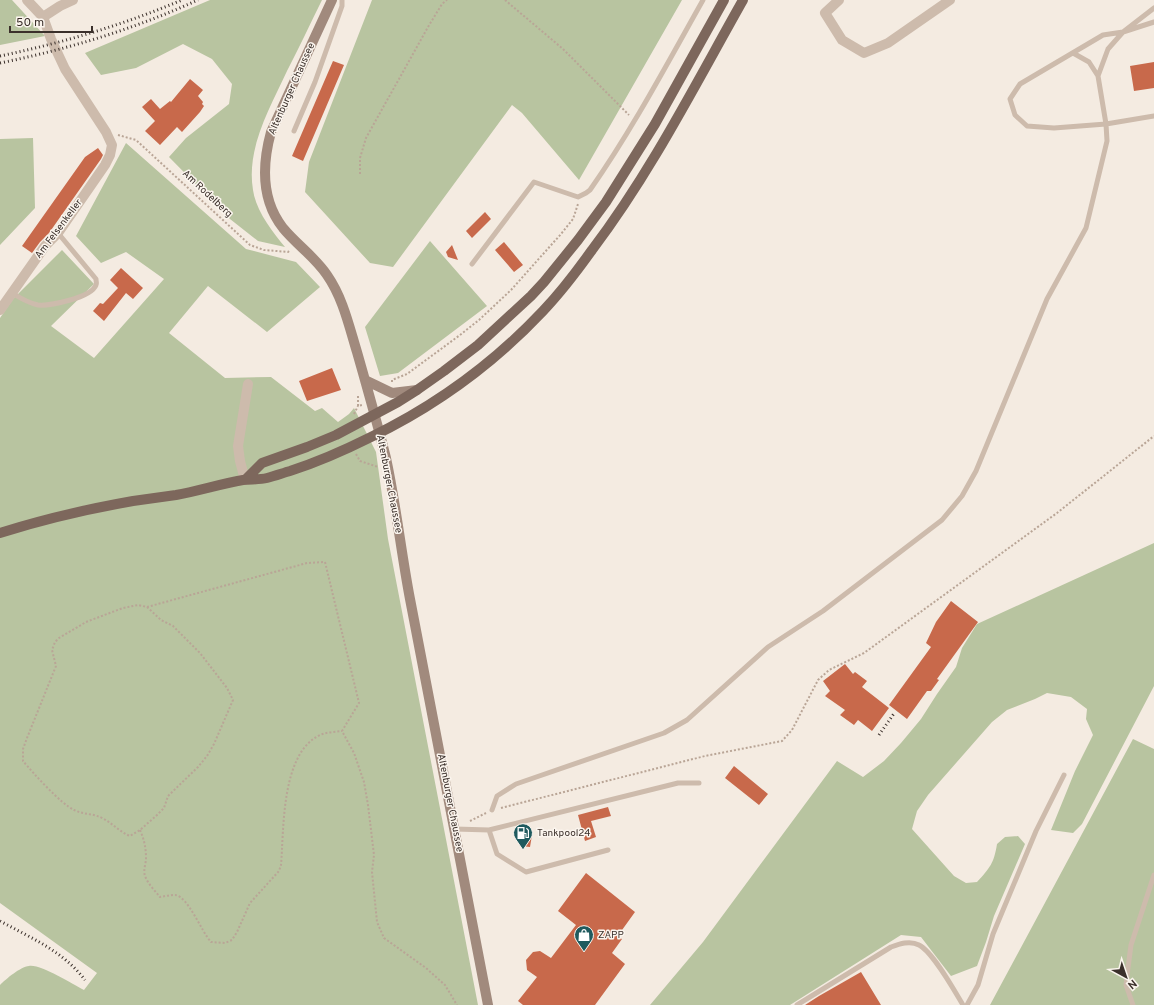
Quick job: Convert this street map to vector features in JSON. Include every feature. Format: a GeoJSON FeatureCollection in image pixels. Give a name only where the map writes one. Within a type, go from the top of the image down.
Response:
{"type":"FeatureCollection","features":[{"type":"Feature","properties":{"kind":"main road","name":"Altenburger Chaussee"},"geometry":{"type":"LineString","coordinates":[[332,0],[271,132],[264,165],[265,182],[270,206],[284,228],[319,263],[334,286],[347,318],[371,402],[388,470],[409,595],[488,1005]]}},
{"type":"Feature","properties":{"kind":"main road"},"geometry":{"type":"LineString","coordinates":[[245,480],[262,464],[321,441],[374,415],[417,390],[464,356],[503,323],[544,282],[606,202],[640,149],[724,0]]}},
{"type":"Feature","properties":{"kind":"main road"},"geometry":{"type":"LineString","coordinates":[[0,533],[72,513],[134,501],[176,495],[245,480],[266,478],[310,464],[379,433],[423,409],[480,369],[525,329],[563,289],[603,236],[632,194],[680,113],[743,0]]}},
{"type":"Feature","properties":{"kind":"main road"},"geometry":{"type":"LineString","coordinates":[[365,380],[392,393],[417,390]]}},
{"type":"Feature","properties":{"kind":"street"},"geometry":{"type":"LineString","coordinates":[[28,0],[43,17],[64,69],[106,132]]}},
{"type":"Feature","properties":{"kind":"street"},"geometry":{"type":"LineString","coordinates":[[43,17],[60,6],[74,0]]}},
{"type":"Feature","properties":{"kind":"street"},"geometry":{"type":"LineString","coordinates":[[839,0],[825,13],[842,40],[864,53],[888,43],[950,0]]}},
{"type":"Feature","properties":{"kind":"street","name":"Am Felsenkeller"},"geometry":{"type":"LineString","coordinates":[[0,310],[45,246],[58,233],[105,165],[110,155],[112,145],[106,132]]}},
{"type":"Feature","properties":{"kind":"street"},"geometry":{"type":"LineString","coordinates":[[245,480],[238,446],[248,384]]}},
{"type":"Feature","properties":{"kind":"lane"},"geometry":{"type":"LineString","coordinates":[[294,131],[315,82],[342,6],[342,0]]}},
{"type":"Feature","properties":{"kind":"lane"},"geometry":{"type":"LineString","coordinates":[[472,264],[534,182],[578,197],[590,190],[634,120],[703,0]]}},
{"type":"Feature","properties":{"kind":"lane"},"geometry":{"type":"LineString","coordinates":[[1098,76],[1108,49],[1123,32],[1154,8]]}},
{"type":"Feature","properties":{"kind":"lane"},"geometry":{"type":"LineString","coordinates":[[1154,22],[1123,32],[1103,35],[1020,84],[1010,99],[1015,115],[1027,126],[1054,128],[1106,124],[1154,116]]}},
{"type":"Feature","properties":{"kind":"lane"},"geometry":{"type":"LineString","coordinates":[[492,810],[497,796],[516,784],[664,733],[687,720],[768,647],[823,611],[942,520],[962,496],[976,471],[1047,299],[1086,228],[1107,142],[1106,124],[1098,76],[1089,62],[1073,53]]}},
{"type":"Feature","properties":{"kind":"lane"},"geometry":{"type":"LineString","coordinates":[[12,293],[32,304],[44,305],[55,304],[80,297],[95,287],[96,279],[58,233]]}},
{"type":"Feature","properties":{"kind":"lane"},"geometry":{"type":"LineString","coordinates":[[967,1005],[978,985],[993,934],[1033,838],[1064,775]]}},
{"type":"Feature","properties":{"kind":"lane"},"geometry":{"type":"LineString","coordinates":[[455,829],[489,830],[678,783],[699,783]]}},
{"type":"Feature","properties":{"kind":"lane"},"geometry":{"type":"LineString","coordinates":[[489,830],[497,854],[526,872],[608,850]]}},
{"type":"Feature","properties":{"kind":"lane"},"geometry":{"type":"LineString","coordinates":[[1133,1005],[1126,985],[1131,945],[1154,875]]}},
{"type":"Feature","properties":{"kind":"lane"},"geometry":{"type":"LineString","coordinates":[[797,1005],[891,947],[904,943],[918,944],[931,956],[947,978],[963,1005]]}},
{"type":"Feature","properties":{"kind":"path"},"geometry":{"type":"LineString","coordinates":[[360,174],[360,158],[366,138],[428,27],[442,4],[447,0]]}},
{"type":"Feature","properties":{"kind":"path"},"geometry":{"type":"LineString","coordinates":[[505,0],[563,49],[634,120]]}},
{"type":"Feature","properties":{"kind":"path","name":"Am Rodelberg"},"geometry":{"type":"LineString","coordinates":[[106,132],[136,140],[250,245],[264,250],[288,252],[299,243]]}},
{"type":"Feature","properties":{"kind":"path"},"geometry":{"type":"LineString","coordinates":[[387,391],[392,380],[407,374],[460,335],[479,320],[510,290],[562,234],[573,219],[578,204],[578,197]]}},
{"type":"Feature","properties":{"kind":"path"},"geometry":{"type":"LineString","coordinates":[[356,391],[358,406],[371,402]]}},
{"type":"Feature","properties":{"kind":"path"},"geometry":{"type":"LineString","coordinates":[[455,829],[492,810],[705,756],[782,741],[792,730],[818,680],[829,670],[864,653],[1057,513],[1154,436]]}},
{"type":"Feature","properties":{"kind":"path"},"geometry":{"type":"LineString","coordinates":[[147,607],[161,620],[173,626],[200,653],[227,688],[233,700],[214,744],[207,756],[198,767],[168,796],[164,808],[140,830],[130,836],[95,815],[85,814],[72,809],[33,773],[23,761],[23,749],[26,738],[56,666],[52,650],[55,642],[86,622],[123,608],[138,605],[147,607],[307,563],[325,562],[359,703],[342,731]]}},
{"type":"Feature","properties":{"kind":"path"},"geometry":{"type":"LineString","coordinates":[[140,830],[146,850],[144,870],[145,876],[156,893],[160,897],[176,895],[182,898],[211,942],[225,943],[232,940],[250,903],[279,871],[281,865],[287,788],[295,763],[301,752],[316,737],[322,734],[342,731]]}},
{"type":"Feature","properties":{"kind":"path"},"geometry":{"type":"LineString","coordinates":[[342,731],[354,753],[364,782],[374,856],[372,872],[377,922],[384,938],[426,968],[445,985],[457,1005]]}},
{"type":"Feature","properties":{"kind":"green space"},"geometry":{"type":"Polygon","coordinates":[[[0,0],[12,0],[45,36],[0,45],[0,0]]]}},
{"type":"Feature","properties":{"kind":"green space"},"geometry":{"type":"Polygon","coordinates":[[[210,0],[322,0],[267,114],[256,144],[253,159],[253,190],[257,206],[285,247],[258,241],[230,219],[169,157],[186,138],[229,104],[232,84],[212,59],[183,44],[136,68],[101,75],[85,53],[210,0]]]}},
{"type":"Feature","properties":{"kind":"green space"},"geometry":{"type":"Polygon","coordinates":[[[372,0],[682,0],[579,180],[522,113],[512,105],[393,267],[370,263],[305,192],[309,162],[372,0]]]}},
{"type":"Feature","properties":{"kind":"green space"},"geometry":{"type":"Polygon","coordinates":[[[33,138],[35,208],[0,245],[0,139],[33,138]]]}},
{"type":"Feature","properties":{"kind":"green space"},"geometry":{"type":"Polygon","coordinates":[[[126,143],[246,249],[296,262],[320,287],[267,332],[208,286],[169,333],[225,378],[271,377],[315,411],[322,408],[338,422],[349,414],[354,408],[376,452],[388,539],[478,1005],[0,1005],[0,985],[13,974],[25,967],[34,966],[41,968],[84,990],[97,973],[0,903],[0,318],[13,299],[62,250],[94,284],[51,326],[94,358],[164,279],[126,252],[101,263],[76,236],[126,143]]]}},
{"type":"Feature","properties":{"kind":"green space"},"geometry":{"type":"Polygon","coordinates":[[[430,241],[487,306],[398,373],[380,376],[365,327],[430,241]]]}},
{"type":"Feature","properties":{"kind":"green space"},"geometry":{"type":"Polygon","coordinates":[[[1154,543],[1154,686],[1082,824],[1073,833],[1051,830],[1075,771],[1093,735],[1086,719],[1087,709],[1071,697],[1047,693],[1007,710],[992,722],[928,795],[917,811],[912,829],[954,876],[966,883],[977,882],[985,873],[993,861],[997,844],[1005,837],[1018,836],[1025,844],[994,916],[977,966],[951,976],[921,937],[901,935],[790,1005],[650,1005],[703,942],[837,761],[863,777],[884,761],[901,743],[921,719],[956,667],[962,648],[977,624],[1154,543]]]}},
{"type":"Feature","properties":{"kind":"green space"},"geometry":{"type":"Polygon","coordinates":[[[1133,739],[1154,749],[1154,1005],[990,1005],[1133,739]]]}},
{"type":"Feature","properties":{"kind":"building"},"geometry":{"type":"Polygon","coordinates":[[[333,61],[344,65],[303,161],[292,156],[333,61]]]}},
{"type":"Feature","properties":{"kind":"building"},"geometry":{"type":"Polygon","coordinates":[[[1154,62],[1154,88],[1134,91],[1130,66],[1154,62]]]}},
{"type":"Feature","properties":{"kind":"building"},"geometry":{"type":"Polygon","coordinates":[[[190,79],[203,90],[198,96],[203,102],[202,104],[204,106],[182,132],[177,127],[160,145],[145,131],[155,121],[142,107],[151,99],[160,109],[170,101],[171,102],[190,79]]]}},
{"type":"Feature","properties":{"kind":"building"},"geometry":{"type":"Polygon","coordinates":[[[98,148],[103,155],[101,159],[49,233],[32,253],[22,246],[85,157],[98,148]]]}},
{"type":"Feature","properties":{"kind":"building"},"geometry":{"type":"Polygon","coordinates":[[[485,212],[491,219],[472,238],[466,231],[485,212]]]}},
{"type":"Feature","properties":{"kind":"building"},"geometry":{"type":"Polygon","coordinates":[[[504,242],[523,265],[514,272],[495,250],[504,242]]]}},
{"type":"Feature","properties":{"kind":"building"},"geometry":{"type":"Polygon","coordinates":[[[452,245],[458,260],[448,257],[446,252],[452,245]]]}},
{"type":"Feature","properties":{"kind":"building"},"geometry":{"type":"Polygon","coordinates":[[[121,268],[143,288],[133,299],[126,293],[104,321],[93,311],[100,303],[103,304],[118,288],[110,280],[121,268]]]}},
{"type":"Feature","properties":{"kind":"building"},"geometry":{"type":"Polygon","coordinates":[[[332,368],[341,390],[307,401],[299,381],[332,368]]]}},
{"type":"Feature","properties":{"kind":"building"},"geometry":{"type":"Polygon","coordinates":[[[951,601],[978,622],[937,679],[939,680],[931,691],[927,691],[907,719],[889,705],[931,647],[926,643],[936,622],[951,601]]]}},
{"type":"Feature","properties":{"kind":"building"},"geometry":{"type":"Polygon","coordinates":[[[845,664],[853,674],[855,672],[867,681],[862,687],[889,708],[872,731],[858,720],[854,725],[840,715],[845,710],[825,696],[830,691],[823,681],[845,664]]]}},
{"type":"Feature","properties":{"kind":"building"},"geometry":{"type":"Polygon","coordinates":[[[734,766],[768,794],[759,805],[725,778],[734,766]]]}},
{"type":"Feature","properties":{"kind":"building"},"geometry":{"type":"Polygon","coordinates":[[[608,807],[611,816],[591,821],[596,837],[585,841],[578,815],[608,807]]]}},
{"type":"Feature","properties":{"kind":"building"},"geometry":{"type":"Polygon","coordinates":[[[523,834],[532,835],[530,847],[521,846],[523,834]]]}},
{"type":"Feature","properties":{"kind":"building","name":"ZAPP"},"geometry":{"type":"Polygon","coordinates":[[[586,873],[635,912],[617,937],[622,939],[612,953],[625,964],[595,1005],[523,1005],[518,1001],[537,977],[527,970],[526,960],[533,952],[540,951],[551,958],[576,925],[558,911],[586,873]]]}},
{"type":"Feature","properties":{"kind":"building"},"geometry":{"type":"Polygon","coordinates":[[[861,972],[881,1005],[805,1005],[819,996],[861,972]]]}},
{"type":"Feature","properties":{"kind":"railway"},"geometry":{"type":"LineString","coordinates":[[0,56],[46,45],[115,25],[182,0]]}},
{"type":"Feature","properties":{"kind":"railway"},"geometry":{"type":"LineString","coordinates":[[0,63],[76,45],[150,20],[198,0]]}},
{"type":"Feature","properties":{"kind":"railway"},"geometry":{"type":"LineString","coordinates":[[879,735],[895,712]]}},
{"type":"Feature","properties":{"kind":"railway"},"geometry":{"type":"LineString","coordinates":[[0,921],[35,939],[57,953],[85,980]]}},
{"type":"Feature","properties":{"kind":"place","name":"Tankpool24"},"geometry":{"type":"Point","coordinates":[523,850]}},
{"type":"Feature","properties":{"kind":"place","name":"ZAPP"},"geometry":{"type":"Point","coordinates":[584,952]}}]}
